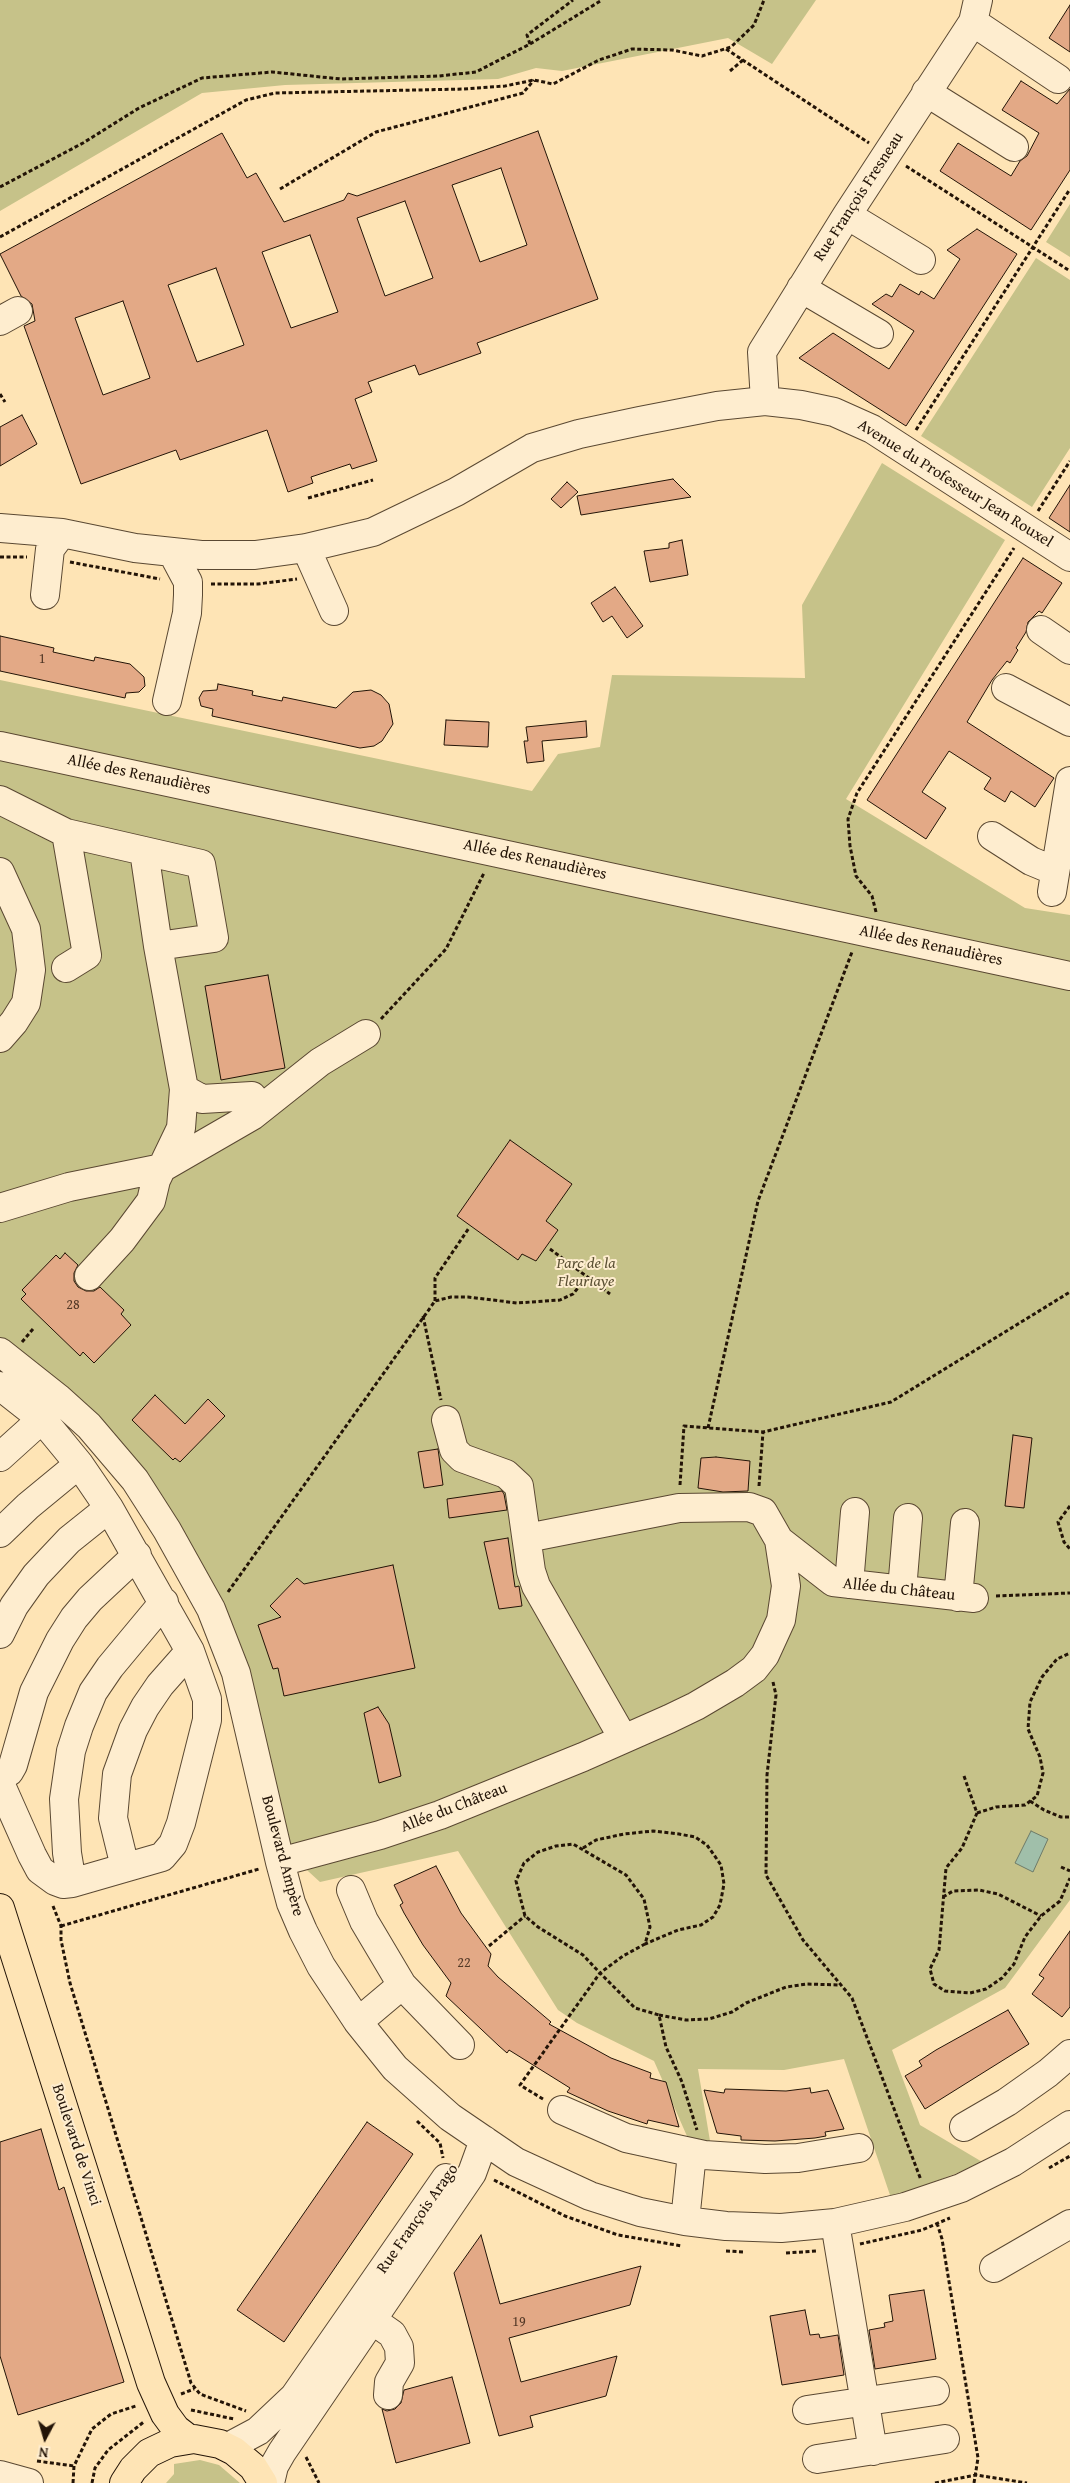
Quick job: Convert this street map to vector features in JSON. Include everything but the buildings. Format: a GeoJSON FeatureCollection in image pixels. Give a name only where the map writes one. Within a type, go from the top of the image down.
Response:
{"type":"FeatureCollection","features":[{"type":"Feature","properties":{"kind":"main road","name":"Boulevard de Vinci"},"geometry":{"type":"LineString","coordinates":[[0,1908],[155,2396],[176,2430],[188,2439]]}},
{"type":"Feature","properties":{"kind":"main road","name":"Boulevard de Vinci"},"geometry":{"type":"LineString","coordinates":[[149,2453],[154,2437],[156,2418],[155,2396]]}},
{"type":"Feature","properties":{"kind":"main road"},"geometry":{"type":"LineString","coordinates":[[123,2480],[149,2453],[166,2444],[188,2439],[208,2440],[228,2447],[248,2462],[263,2483]]}},
{"type":"Feature","properties":{"kind":"street"},"geometry":{"type":"LineString","coordinates":[[976,11],[1058,79]]}},
{"type":"Feature","properties":{"kind":"street","name":"Rue François Fresneau"},"geometry":{"type":"LineString","coordinates":[[765,401],[762,352],[846,215],[976,11]]}},
{"type":"Feature","properties":{"kind":"street"},"geometry":{"type":"LineString","coordinates":[[926,92],[1014,147]]}},
{"type":"Feature","properties":{"kind":"street"},"geometry":{"type":"LineString","coordinates":[[846,215],[921,260]]}},
{"type":"Feature","properties":{"kind":"street"},"geometry":{"type":"LineString","coordinates":[[801,288],[879,334]]}},
{"type":"Feature","properties":{"kind":"street","name":"Avenue du Professeur Jean Rouxel"},"geometry":{"type":"LineString","coordinates":[[0,528],[62,533],[172,552],[256,555],[306,548],[373,532],[449,496],[532,448],[579,434],[640,421],[717,406],[765,401],[801,405],[834,412],[872,429],[1070,557]]}},
{"type":"Feature","properties":{"kind":"street"},"geometry":{"type":"LineString","coordinates":[[45,595],[50,549],[62,533]]}},
{"type":"Feature","properties":{"kind":"street"},"geometry":{"type":"LineString","coordinates":[[306,548],[334,611]]}},
{"type":"Feature","properties":{"kind":"street"},"geometry":{"type":"LineString","coordinates":[[167,701],[187,613],[188,595],[188,582],[172,552]]}},
{"type":"Feature","properties":{"kind":"street"},"geometry":{"type":"LineString","coordinates":[[1041,630],[1070,650]]}},
{"type":"Feature","properties":{"kind":"street"},"geometry":{"type":"LineString","coordinates":[[1006,688],[1070,722]]}},
{"type":"Feature","properties":{"kind":"street","name":"Allée des Renaudières"},"geometry":{"type":"LineString","coordinates":[[0,746],[1070,976]]}},
{"type":"Feature","properties":{"kind":"street"},"geometry":{"type":"LineString","coordinates":[[992,836],[1031,860],[1053,881],[1070,781]]}},
{"type":"Feature","properties":{"kind":"street"},"geometry":{"type":"LineString","coordinates":[[0,800],[66,833],[201,864],[214,938],[158,946]]}},
{"type":"Feature","properties":{"kind":"street"},"geometry":{"type":"LineString","coordinates":[[66,833],[87,955],[66,968]]}},
{"type":"Feature","properties":{"kind":"street"},"geometry":{"type":"LineString","coordinates":[[89,1276],[122,1240],[151,1200],[162,1168],[181,1128],[184,1089],[158,946],[144,851]]}},
{"type":"Feature","properties":{"kind":"street"},"geometry":{"type":"LineString","coordinates":[[0,872],[26,928],[31,970],[26,1003],[14,1022],[0,1038]]}},
{"type":"Feature","properties":{"kind":"street"},"geometry":{"type":"LineString","coordinates":[[0,1208],[69,1187],[162,1168],[252,1116],[320,1062],[366,1034]]}},
{"type":"Feature","properties":{"kind":"street"},"geometry":{"type":"LineString","coordinates":[[184,1089],[202,1099],[252,1096]]}},
{"type":"Feature","properties":{"kind":"street","name":"Boulevard Ampère"},"geometry":{"type":"LineString","coordinates":[[0,1352],[58,1398],[89,1426],[116,1457],[167,1530],[211,1609],[236,1673],[268,1869],[291,1903],[321,1966],[358,2022],[395,2068],[450,2117],[516,2162],[590,2196],[640,2212],[684,2233],[726,2226],[781,2228],[837,2236],[933,2212],[961,2188],[1013,2162],[1070,2125]]}},
{"type":"Feature","properties":{"kind":"street"},"geometry":{"type":"LineString","coordinates":[[0,1386],[42,1419],[79,1464],[109,1508],[164,1602],[190,1651],[207,1699],[207,1720],[181,1823],[173,1844],[162,1857],[72,1883],[63,1884],[55,1881],[40,1870],[0,1784]]}},
{"type":"Feature","properties":{"kind":"street"},"geometry":{"type":"LineString","coordinates":[[0,1457],[42,1419]]}},
{"type":"Feature","properties":{"kind":"street"},"geometry":{"type":"LineString","coordinates":[[446,1420],[454,1450],[462,1458],[506,1474],[519,1486],[531,1571],[536,1586],[623,1738]]}},
{"type":"Feature","properties":{"kind":"street"},"geometry":{"type":"LineString","coordinates":[[0,1533],[28,1506],[79,1464]]}},
{"type":"Feature","properties":{"kind":"street"},"geometry":{"type":"LineString","coordinates":[[0,1634],[14,1606],[36,1574],[69,1540],[109,1508]]}},
{"type":"Feature","properties":{"kind":"street"},"geometry":{"type":"LineString","coordinates":[[527,1538],[679,1508],[757,1509]]}},
{"type":"Feature","properties":{"kind":"street","name":"Allée du Château"},"geometry":{"type":"LineString","coordinates":[[268,1869],[380,1836],[440,1815],[583,1757],[696,1706],[736,1683],[754,1669],[765,1655],[775,1638],[784,1604],[785,1568],[779,1540],[767,1518],[757,1509]]}},
{"type":"Feature","properties":{"kind":"street"},"geometry":{"type":"LineString","coordinates":[[849,1584],[855,1512]]}},
{"type":"Feature","properties":{"kind":"street"},"geometry":{"type":"LineString","coordinates":[[902,1590],[908,1518]]}},
{"type":"Feature","properties":{"kind":"street"},"geometry":{"type":"LineString","coordinates":[[965,1523],[966,1597]]}},
{"type":"Feature","properties":{"kind":"street","name":"Allée du Château"},"geometry":{"type":"LineString","coordinates":[[779,1540],[833,1582],[966,1597]]}},
{"type":"Feature","properties":{"kind":"street"},"geometry":{"type":"LineString","coordinates":[[0,1776],[9,1772],[13,1765],[34,1692],[60,1640],[74,1618],[90,1599],[137,1555]]}},
{"type":"Feature","properties":{"kind":"street"},"geometry":{"type":"LineString","coordinates":[[72,1883],[64,1799],[69,1760],[76,1734],[93,1692],[110,1667],[164,1602]]}},
{"type":"Feature","properties":{"kind":"street"},"geometry":{"type":"LineString","coordinates":[[125,1867],[113,1818],[117,1774],[133,1730],[144,1707],[160,1685],[190,1651]]}},
{"type":"Feature","properties":{"kind":"street"},"geometry":{"type":"LineString","coordinates":[[207,1699],[221,1682],[236,1673]]}},
{"type":"Feature","properties":{"kind":"street"},"geometry":{"type":"LineString","coordinates":[[351,1890],[368,1927],[402,1985],[460,2045]]}},
{"type":"Feature","properties":{"kind":"street"},"geometry":{"type":"LineString","coordinates":[[358,2022],[402,1985]]}},
{"type":"Feature","properties":{"kind":"street"},"geometry":{"type":"LineString","coordinates":[[964,2127],[1007,2102],[1048,2073],[1070,2054]]}},
{"type":"Feature","properties":{"kind":"street"},"geometry":{"type":"LineString","coordinates":[[562,2110],[626,2138],[698,2154],[765,2159],[798,2158],[859,2148]]}},
{"type":"Feature","properties":{"kind":"street","name":"Rue François Arago"},"geometry":{"type":"LineString","coordinates":[[270,2483],[274,2466],[282,2452],[472,2173],[484,2140]]}},
{"type":"Feature","properties":{"kind":"street","name":"Rue François Arago"},"geometry":{"type":"LineString","coordinates":[[228,2447],[258,2431],[294,2397],[454,2165],[484,2140]]}},
{"type":"Feature","properties":{"kind":"street"},"geometry":{"type":"LineString","coordinates":[[684,2233],[698,2154]]}},
{"type":"Feature","properties":{"kind":"street"},"geometry":{"type":"LineString","coordinates":[[994,2268],[1070,2224]]}},
{"type":"Feature","properties":{"kind":"street"},"geometry":{"type":"LineString","coordinates":[[837,2236],[873,2451]]}},
{"type":"Feature","properties":{"kind":"street"},"geometry":{"type":"LineString","coordinates":[[372,2320],[392,2334],[399,2346],[400,2363],[389,2382],[388,2395]]}},
{"type":"Feature","properties":{"kind":"street"},"geometry":{"type":"LineString","coordinates":[[807,2410],[935,2391]]}},
{"type":"Feature","properties":{"kind":"street"},"geometry":{"type":"LineString","coordinates":[[817,2459],[945,2439]]}},
{"type":"Feature","properties":{"kind":"street"},"geometry":{"type":"LineString","coordinates":[[0,2475],[29,2483]]}},
{"type":"Feature","properties":{"kind":"path"},"geometry":{"type":"LineString","coordinates":[[530,44],[527,35],[573,0]]}},
{"type":"Feature","properties":{"kind":"path"},"geometry":{"type":"LineString","coordinates":[[0,187],[83,143],[139,108],[202,78],[272,72],[341,79],[439,76],[476,72],[530,44],[602,0]]}},
{"type":"Feature","properties":{"kind":"path"},"geometry":{"type":"LineString","coordinates":[[0,237],[246,100],[275,93],[464,89],[504,86],[534,80],[552,84],[599,60],[632,49],[672,50],[702,56],[731,47],[754,25],[764,0]]}},
{"type":"Feature","properties":{"kind":"path"},"geometry":{"type":"LineString","coordinates":[[725,49],[1070,270]]}},
{"type":"Feature","properties":{"kind":"path"},"geometry":{"type":"LineString","coordinates":[[730,71],[743,60]]}},
{"type":"Feature","properties":{"kind":"path"},"geometry":{"type":"LineString","coordinates":[[280,189],[376,132],[523,93],[534,80]]}},
{"type":"Feature","properties":{"kind":"path"},"geometry":{"type":"LineString","coordinates":[[904,449],[1070,189]]}},
{"type":"Feature","properties":{"kind":"path"},"geometry":{"type":"LineString","coordinates":[[0,394],[5,402]]}},
{"type":"Feature","properties":{"kind":"path"},"geometry":{"type":"LineString","coordinates":[[708,1428],[758,1201],[871,932],[872,896],[856,876],[850,846],[848,819],[857,793],[1070,461]]}},
{"type":"Feature","properties":{"kind":"path"},"geometry":{"type":"LineString","coordinates":[[308,498],[373,480]]}},
{"type":"Feature","properties":{"kind":"path"},"geometry":{"type":"LineString","coordinates":[[366,1034],[446,949],[494,851]]}},
{"type":"Feature","properties":{"kind":"path"},"geometry":{"type":"LineString","coordinates":[[435,1302],[434,1278],[470,1228]]}},
{"type":"Feature","properties":{"kind":"path"},"geometry":{"type":"LineString","coordinates":[[550,1249],[586,1278],[610,1294]]}},
{"type":"Feature","properties":{"kind":"path"},"geometry":{"type":"LineString","coordinates":[[211,1609],[222,1601],[423,1315],[435,1302],[451,1297],[517,1303],[560,1300],[573,1294],[586,1278]]}},
{"type":"Feature","properties":{"kind":"path"},"geometry":{"type":"LineString","coordinates":[[679,1508],[684,1426],[763,1432],[891,1402],[1070,1292]]}},
{"type":"Feature","properties":{"kind":"path"},"geometry":{"type":"LineString","coordinates":[[423,1315],[446,1420]]}},
{"type":"Feature","properties":{"kind":"path"},"geometry":{"type":"LineString","coordinates":[[757,1509],[763,1432]]}},
{"type":"Feature","properties":{"kind":"path"},"geometry":{"type":"LineString","coordinates":[[1070,1506],[1058,1522],[1064,1542],[1070,1549]]}},
{"type":"Feature","properties":{"kind":"path"},"geometry":{"type":"LineString","coordinates":[[966,1597],[1070,1593]]}},
{"type":"Feature","properties":{"kind":"path"},"geometry":{"type":"LineString","coordinates":[[977,1814],[996,1807],[1025,1805],[1037,1796],[1043,1773],[1040,1757],[1028,1729],[1030,1702],[1042,1676],[1057,1659],[1070,1653]]}},
{"type":"Feature","properties":{"kind":"path"},"geometry":{"type":"LineString","coordinates":[[765,1655],[776,1695],[767,1775],[766,1875],[803,1940],[852,1998],[942,2238],[978,2458],[974,2483]]}},
{"type":"Feature","properties":{"kind":"path"},"geometry":{"type":"LineString","coordinates":[[964,1776],[977,1814],[962,1848],[946,1868],[939,1950],[930,1969],[934,1984],[946,1991],[970,1993],[986,1989],[1002,1978],[1014,1964],[1024,1937],[1041,1916],[1060,1901],[1070,1878]]}},
{"type":"Feature","properties":{"kind":"path"},"geometry":{"type":"LineString","coordinates":[[1030,1801],[1044,1810],[1061,1817],[1070,1817]]}},
{"type":"Feature","properties":{"kind":"path"},"geometry":{"type":"LineString","coordinates":[[562,2110],[520,2085],[600,1973],[623,1956],[644,1944],[678,1930],[701,1925],[713,1917],[720,1905],[724,1884],[721,1865],[707,1845],[696,1837],[653,1830],[596,1840],[582,1848]]}},
{"type":"Feature","properties":{"kind":"path"},"geometry":{"type":"LineString","coordinates":[[644,1944],[650,1927],[644,1899],[626,1875],[573,1844],[556,1846],[538,1852],[524,1863],[516,1881],[526,1916],[538,1927],[584,1955],[635,2008],[686,2020],[709,2019],[732,2012],[746,2003],[786,1987],[807,1984],[841,1985]]}},
{"type":"Feature","properties":{"kind":"path"},"geometry":{"type":"LineString","coordinates":[[1061,1867],[1070,1872]]}},
{"type":"Feature","properties":{"kind":"path"},"geometry":{"type":"LineString","coordinates":[[73,2483],[74,2466],[92,2429],[111,2414],[155,2396],[194,2390],[141,2223],[70,1983],[60,1926],[268,1869]]}},
{"type":"Feature","properties":{"kind":"path"},"geometry":{"type":"LineString","coordinates":[[943,1896],[953,1891],[978,1890],[998,1894],[1041,1916]]}},
{"type":"Feature","properties":{"kind":"path"},"geometry":{"type":"LineString","coordinates":[[489,1946],[526,1916]]}},
{"type":"Feature","properties":{"kind":"path"},"geometry":{"type":"LineString","coordinates":[[660,2015],[666,2047],[682,2082],[698,2154]]}},
{"type":"Feature","properties":{"kind":"path"},"geometry":{"type":"LineString","coordinates":[[412,2116],[440,2144],[443,2159],[438,2167]]}},
{"type":"Feature","properties":{"kind":"path"},"geometry":{"type":"LineString","coordinates":[[1047,2169],[1070,2156]]}},
{"type":"Feature","properties":{"kind":"path"},"geometry":{"type":"LineString","coordinates":[[489,2181],[496,2180],[565,2216],[618,2235],[684,2233]]}},
{"type":"Feature","properties":{"kind":"path"},"geometry":{"type":"LineString","coordinates":[[933,2212],[955,2216]]}},
{"type":"Feature","properties":{"kind":"path"},"geometry":{"type":"LineString","coordinates":[[778,2252],[837,2236],[922,2230],[933,2212]]}},
{"type":"Feature","properties":{"kind":"path"},"geometry":{"type":"LineString","coordinates":[[721,2250],[749,2252]]}},
{"type":"Feature","properties":{"kind":"path"},"geometry":{"type":"LineString","coordinates":[[935,2483],[976,2475],[1027,2483]]}},
{"type":"Feature","properties":{"kind":"green space"},"geometry":{"type":"Polygon","coordinates":[[[0,0],[816,0],[772,64],[728,38],[562,71],[536,68],[498,79],[285,85],[202,93],[0,211],[0,0]]]}},
{"type":"Feature","properties":{"kind":"green space"},"geometry":{"type":"Polygon","coordinates":[[[1070,204],[1070,257],[1046,242],[1070,204]]]}},
{"type":"Feature","properties":{"kind":"green space"},"geometry":{"type":"Polygon","coordinates":[[[1036,258],[1070,280],[1070,448],[1032,507],[921,436],[1036,258]]]}},
{"type":"Feature","properties":{"kind":"green space","name":"Parc de la Fleuriaye"},"geometry":{"type":"Polygon","coordinates":[[[882,463],[1005,540],[846,799],[1025,908],[1070,915],[1070,1900],[1005,1988],[892,2050],[920,2125],[984,2163],[891,2198],[844,2059],[784,2070],[698,2069],[711,2147],[690,2143],[654,2061],[577,2023],[558,2010],[458,1851],[320,1882],[286,1851],[197,1564],[0,1342],[0,680],[532,791],[558,754],[600,747],[612,675],[805,678],[802,605],[882,463]]]}},
{"type":"Feature","properties":{"kind":"green space"},"geometry":{"type":"Polygon","coordinates":[[[200,2460],[219,2465],[240,2483],[166,2483],[174,2474],[174,2464],[200,2460]]]}},
{"type":"Feature","properties":{"kind":"shaded area"},"geometry":{"type":"Polygon","coordinates":[[[1031,1831],[1048,1839],[1033,1872],[1015,1863],[1031,1831]]]}}]}
